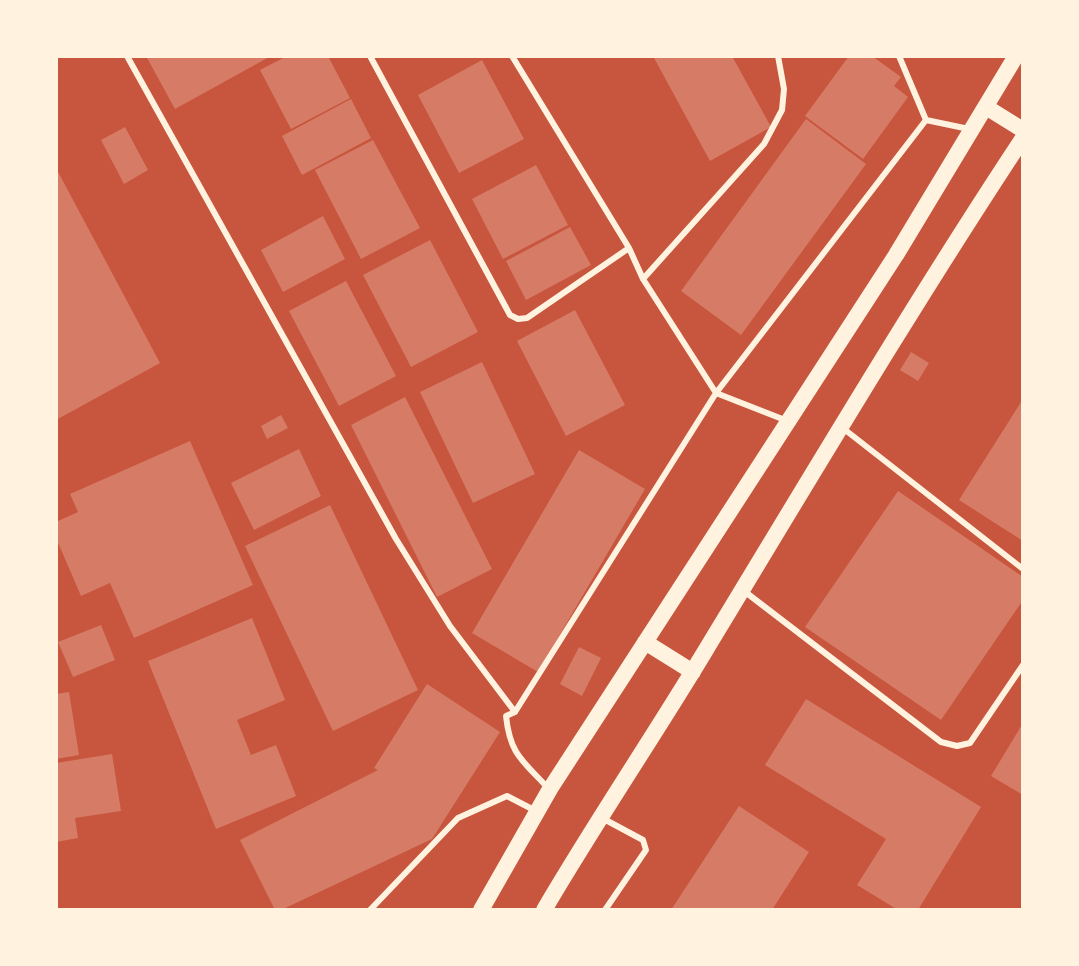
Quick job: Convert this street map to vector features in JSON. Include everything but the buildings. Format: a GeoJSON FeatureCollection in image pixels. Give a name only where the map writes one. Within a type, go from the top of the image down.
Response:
{"type":"FeatureCollection","features":[{"type":"Feature","properties":{"kind":"main road"},"geometry":{"type":"LineString","coordinates":[[481,910],[550,789],[896,255],[1016,56]]}},
{"type":"Feature","properties":{"kind":"main road"},"geometry":{"type":"LineString","coordinates":[[986,107],[1023,130]]}},
{"type":"Feature","properties":{"kind":"main road"},"geometry":{"type":"LineString","coordinates":[[544,910],[599,816],[693,672],[841,427],[1023,138]]}},
{"type":"Feature","properties":{"kind":"main road"},"geometry":{"type":"LineString","coordinates":[[645,642],[693,672]]}},
{"type":"Feature","properties":{"kind":"lane"},"geometry":{"type":"LineString","coordinates":[[127,56],[396,539],[450,626],[515,712]]}},
{"type":"Feature","properties":{"kind":"lane"},"geometry":{"type":"LineString","coordinates":[[370,56],[510,315],[518,319],[527,318],[629,248]]}},
{"type":"Feature","properties":{"kind":"lane"},"geometry":{"type":"LineString","coordinates":[[512,56],[629,248],[643,279],[716,393],[789,421]]}},
{"type":"Feature","properties":{"kind":"lane"},"geometry":{"type":"LineString","coordinates":[[643,279],[764,144],[782,110],[784,89],[778,56]]}},
{"type":"Feature","properties":{"kind":"lane"},"geometry":{"type":"LineString","coordinates":[[899,56],[926,120]]}},
{"type":"Feature","properties":{"kind":"lane"},"geometry":{"type":"LineString","coordinates":[[550,789],[514,752],[506,716],[515,712],[716,393],[926,120]]}},
{"type":"Feature","properties":{"kind":"lane"},"geometry":{"type":"LineString","coordinates":[[926,120],[971,129]]}},
{"type":"Feature","properties":{"kind":"lane"},"geometry":{"type":"LineString","coordinates":[[841,427],[1023,569]]}},
{"type":"Feature","properties":{"kind":"lane"},"geometry":{"type":"LineString","coordinates":[[743,590],[941,742],[957,746],[970,743],[1023,665]]}},
{"type":"Feature","properties":{"kind":"lane"},"geometry":{"type":"LineString","coordinates":[[370,910],[458,818],[507,796],[537,812]]}},
{"type":"Feature","properties":{"kind":"lane"},"geometry":{"type":"LineString","coordinates":[[599,816],[643,840],[646,850],[605,910]]}}]}
